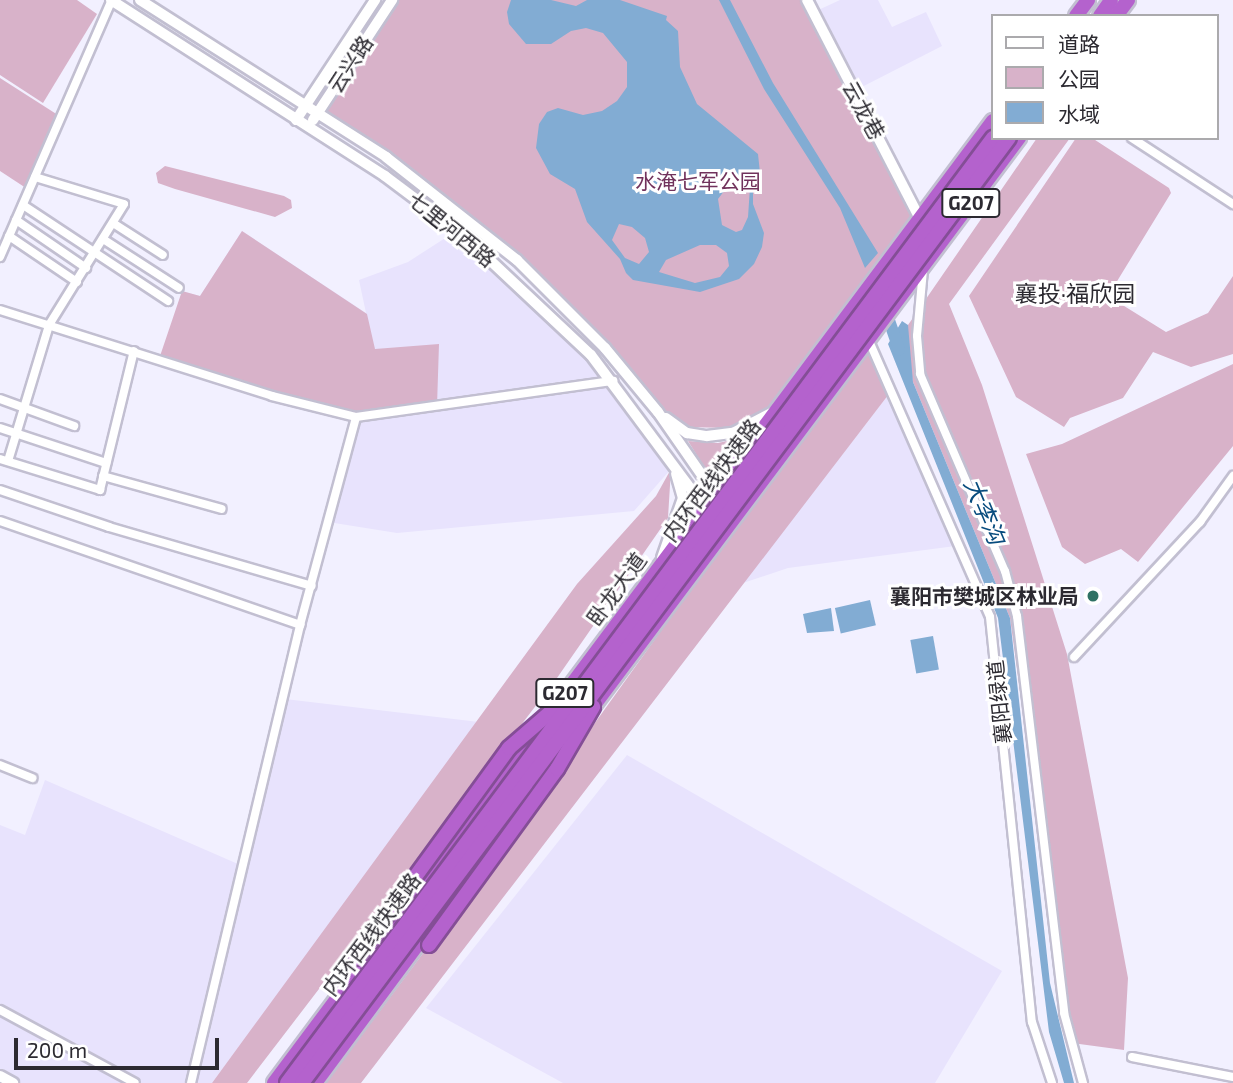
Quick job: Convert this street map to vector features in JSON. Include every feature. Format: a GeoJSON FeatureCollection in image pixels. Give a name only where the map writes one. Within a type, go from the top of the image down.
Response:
{"type":"FeatureCollection","features":[{"type":"Feature","properties":{"kind":"highway"},"geometry":{"type":"LineString","coordinates":[[1113,14],[1125,0]]}},
{"type":"Feature","properties":{"kind":"highway","name":"卧龙大道"},"geometry":{"type":"LineString","coordinates":[[274,1083],[703,505],[992,122]]}},
{"type":"Feature","properties":{"kind":"highway"},"geometry":{"type":"LineString","coordinates":[[975,173],[992,134]]}},
{"type":"Feature","properties":{"kind":"highway","name":"内环西线快速路"},"geometry":{"type":"LineString","coordinates":[[302,1083],[626,651],[975,173],[992,140]]}},
{"type":"Feature","properties":{"kind":"highway","name":"内环西线快速路"},"geometry":{"type":"LineString","coordinates":[[286,1083],[583,684],[975,173],[1007,140]]}},
{"type":"Feature","properties":{"kind":"highway"},"geometry":{"type":"LineString","coordinates":[[975,173],[1016,140]]}},
{"type":"Feature","properties":{"kind":"highway","name":"G207"},"geometry":{"type":"LineString","coordinates":[[315,1083],[1018,140]]}},
{"type":"Feature","properties":{"kind":"highway"},"geometry":{"type":"LineString","coordinates":[[364,1019],[429,945],[557,769],[626,651]]}},
{"type":"Feature","properties":{"kind":"highway"},"geometry":{"type":"LineString","coordinates":[[318,1024],[355,958],[509,748],[583,684]]}},
{"type":"Feature","properties":{"kind":"street","name":"七里河西路"},"geometry":{"type":"LineString","coordinates":[[111,0],[385,176],[461,233],[532,296],[613,381],[703,505],[729,529]]}},
{"type":"Feature","properties":{"kind":"street"},"geometry":{"type":"LineString","coordinates":[[0,257],[111,0]]}},
{"type":"Feature","properties":{"kind":"street","name":"七里河西路"},"geometry":{"type":"LineString","coordinates":[[141,0],[437,194],[517,260],[575,315],[658,412],[714,492],[729,529]]}},
{"type":"Feature","properties":{"kind":"street"},"geometry":{"type":"LineString","coordinates":[[156,10],[163,0]]}},
{"type":"Feature","properties":{"kind":"street","name":"云兴路"},"geometry":{"type":"LineString","coordinates":[[296,120],[375,0]]}},
{"type":"Feature","properties":{"kind":"street","name":"云兴路"},"geometry":{"type":"LineString","coordinates":[[308,128],[392,0]]}},
{"type":"Feature","properties":{"kind":"street","name":"云龙巷"},"geometry":{"type":"LineString","coordinates":[[807,0],[920,219]]}},
{"type":"Feature","properties":{"kind":"street"},"geometry":{"type":"LineString","coordinates":[[1135,140],[1233,204]]}},
{"type":"Feature","properties":{"kind":"street"},"geometry":{"type":"LineString","coordinates":[[35,177],[124,204],[49,325],[16,433],[4,460],[100,490],[134,351]]}},
{"type":"Feature","properties":{"kind":"street"},"geometry":{"type":"LineString","coordinates":[[23,205],[168,301]]}},
{"type":"Feature","properties":{"kind":"street"},"geometry":{"type":"LineString","coordinates":[[16,220],[86,268]]}},
{"type":"Feature","properties":{"kind":"street"},"geometry":{"type":"LineString","coordinates":[[113,223],[163,255]]}},
{"type":"Feature","properties":{"kind":"street"},"geometry":{"type":"LineString","coordinates":[[9,236],[77,282]]}},
{"type":"Feature","properties":{"kind":"street"},"geometry":{"type":"LineString","coordinates":[[103,239],[179,288]]}},
{"type":"Feature","properties":{"kind":"street"},"geometry":{"type":"LineString","coordinates":[[923,267],[917,336],[920,374],[1005,571],[1017,616],[1064,1013],[1083,1083]]}},
{"type":"Feature","properties":{"kind":"street"},"geometry":{"type":"LineString","coordinates":[[0,310],[272,396],[356,417],[613,381]]}},
{"type":"Feature","properties":{"kind":"street","name":"襄阳绿道"},"geometry":{"type":"LineString","coordinates":[[872,336],[990,617],[1032,1022],[1052,1083]]}},
{"type":"Feature","properties":{"kind":"street"},"geometry":{"type":"LineString","coordinates":[[0,399],[74,426]]}},
{"type":"Feature","properties":{"kind":"street"},"geometry":{"type":"LineString","coordinates":[[658,412],[687,433],[707,436],[733,433],[775,411]]}},
{"type":"Feature","properties":{"kind":"street"},"geometry":{"type":"LineString","coordinates":[[191,1083],[300,625],[356,417]]}},
{"type":"Feature","properties":{"kind":"street"},"geometry":{"type":"LineString","coordinates":[[0,428],[106,463]]}},
{"type":"Feature","properties":{"kind":"street"},"geometry":{"type":"LineString","coordinates":[[659,565],[683,498],[679,479],[660,444]]}},
{"type":"Feature","properties":{"kind":"street"},"geometry":{"type":"LineString","coordinates":[[103,476],[222,509]]}},
{"type":"Feature","properties":{"kind":"street"},"geometry":{"type":"LineString","coordinates":[[1074,657],[1200,522],[1233,476]]}},
{"type":"Feature","properties":{"kind":"street"},"geometry":{"type":"LineString","coordinates":[[0,490],[109,527],[312,586]]}},
{"type":"Feature","properties":{"kind":"street"},"geometry":{"type":"LineString","coordinates":[[0,521],[300,625]]}},
{"type":"Feature","properties":{"kind":"street"},"geometry":{"type":"LineString","coordinates":[[0,765],[32,778]]}},
{"type":"Feature","properties":{"kind":"street"},"geometry":{"type":"LineString","coordinates":[[0,1010],[135,1083]]}},
{"type":"Feature","properties":{"kind":"street"},"geometry":{"type":"LineString","coordinates":[[1132,1058],[1233,1077]]}},
{"type":"Feature","properties":{"kind":"street"},"geometry":{"type":"LineString","coordinates":[[0,1076],[13,1083]]}},
{"type":"Feature","properties":{"kind":"shaded area"},"geometry":{"type":"Polygon","coordinates":[[[840,0],[878,0],[892,27],[926,12],[942,46],[854,91],[814,12],[840,0]]]}},
{"type":"Feature","properties":{"kind":"shaded area"},"geometry":{"type":"Polygon","coordinates":[[[242,231],[366,313],[359,280],[408,262],[453,233],[601,371],[671,469],[634,511],[397,533],[328,522],[356,417],[182,291],[200,296],[242,231]]]}},
{"type":"Feature","properties":{"kind":"shaded area"},"geometry":{"type":"Polygon","coordinates":[[[895,386],[963,545],[788,568],[743,583],[895,386]]]}},
{"type":"Feature","properties":{"kind":"shaded area"},"geometry":{"type":"Polygon","coordinates":[[[285,699],[479,722],[212,1083],[0,1083],[0,825],[25,835],[45,780],[238,864],[285,699]]]}},
{"type":"Feature","properties":{"kind":"shaded area"},"geometry":{"type":"Polygon","coordinates":[[[627,755],[1002,971],[935,1083],[563,1083],[426,1008],[627,755]]]}},
{"type":"Feature","properties":{"kind":"green space"},"geometry":{"type":"Polygon","coordinates":[[[0,0],[77,0],[97,14],[43,103],[0,75],[0,0]]]}},
{"type":"Feature","properties":{"kind":"green space","name":"水淹七军公园"},"geometry":{"type":"Polygon","coordinates":[[[392,0],[806,0],[920,219],[775,411],[731,428],[683,427],[658,412],[605,348],[448,203],[317,114],[392,0]]]}},
{"type":"Feature","properties":{"kind":"green space"},"geometry":{"type":"Polygon","coordinates":[[[0,78],[61,117],[29,190],[0,171],[0,78]]]}},
{"type":"Feature","properties":{"kind":"green space"},"geometry":{"type":"Polygon","coordinates":[[[1036,140],[1069,140],[949,304],[982,385],[1067,654],[1128,978],[1124,1050],[1072,1043],[1064,1013],[1010,618],[913,382],[908,358],[908,325],[1036,140]]]}},
{"type":"Feature","properties":{"kind":"green space"},"geometry":{"type":"Polygon","coordinates":[[[1075,140],[1095,140],[1169,188],[1171,193],[1108,296],[1166,332],[1208,313],[1233,276],[1233,354],[1191,367],[1153,352],[1123,398],[1070,418],[1064,427],[1016,397],[969,296],[1075,140]]]}},
{"type":"Feature","properties":{"kind":"green space"},"geometry":{"type":"Polygon","coordinates":[[[165,166],[284,196],[291,200],[292,208],[275,217],[175,189],[158,183],[156,173],[165,166]]]}},
{"type":"Feature","properties":{"kind":"green space"},"geometry":{"type":"Polygon","coordinates":[[[242,231],[367,314],[375,349],[439,344],[437,406],[356,417],[159,359],[182,291],[200,296],[242,231]]]}},
{"type":"Feature","properties":{"kind":"green space"},"geometry":{"type":"Polygon","coordinates":[[[869,341],[892,390],[361,1083],[326,1083],[587,734],[869,341]]]}},
{"type":"Feature","properties":{"kind":"green space"},"geometry":{"type":"Polygon","coordinates":[[[1233,364],[1233,446],[1138,562],[1121,549],[1085,564],[1062,547],[1026,454],[1062,444],[1233,364]]]}},
{"type":"Feature","properties":{"kind":"green space"},"geometry":{"type":"Polygon","coordinates":[[[740,438],[711,478],[688,441],[718,443],[740,438]]]}},
{"type":"Feature","properties":{"kind":"green space"},"geometry":{"type":"Polygon","coordinates":[[[671,469],[668,518],[557,678],[247,1083],[212,1083],[577,584],[656,496],[671,469]]]}},
{"type":"Feature","properties":{"kind":"water"},"geometry":{"type":"Polygon","coordinates":[[[511,0],[551,0],[576,6],[587,0],[620,0],[667,16],[666,20],[678,31],[680,67],[697,104],[758,154],[760,173],[753,188],[753,204],[764,233],[762,247],[754,264],[739,279],[700,292],[633,280],[626,273],[620,259],[587,222],[575,189],[550,174],[536,148],[539,124],[547,112],[558,108],[583,115],[602,111],[617,101],[627,87],[627,62],[603,33],[586,28],[571,31],[551,44],[526,44],[509,24],[507,12],[511,0]],[[741,177],[734,178],[718,199],[722,225],[736,232],[742,230],[748,217],[750,187],[741,177]],[[619,224],[612,240],[625,258],[639,264],[649,252],[645,238],[632,227],[619,224]],[[700,245],[666,260],[659,272],[695,283],[720,277],[729,266],[727,253],[716,245],[700,245]]]}},
{"type":"Feature","properties":{"kind":"water"},"geometry":{"type":"Polygon","coordinates":[[[719,0],[730,0],[773,83],[878,253],[865,268],[840,208],[764,89],[719,0]]]}},
{"type":"Feature","properties":{"kind":"water"},"geometry":{"type":"Polygon","coordinates":[[[902,321],[908,325],[913,382],[1010,618],[1050,983],[1074,1083],[1064,1083],[1049,1032],[998,618],[888,344],[902,321]]]}},
{"type":"Feature","properties":{"kind":"water"},"geometry":{"type":"Polygon","coordinates":[[[870,600],[876,625],[841,633],[835,608],[870,600]]]}},
{"type":"Feature","properties":{"kind":"water"},"geometry":{"type":"Polygon","coordinates":[[[831,608],[834,631],[807,633],[803,614],[831,608]]]}},
{"type":"Feature","properties":{"kind":"water"},"geometry":{"type":"Polygon","coordinates":[[[933,636],[939,669],[916,673],[910,640],[933,636]]]}},
{"type":"Feature","properties":{"kind":"waterway","name":"大李沟"},"geometry":{"type":"LineString","coordinates":[[884,306],[899,349]]}},
{"type":"Feature","properties":{"kind":"place","name":"襄阳市樊城区林业局"},"geometry":{"type":"Point","coordinates":[1093,596]}},
{"type":"Feature","properties":{"kind":"district","name":"襄投·福欣园"},"geometry":{"type":"Point","coordinates":[1075,293]}}]}
